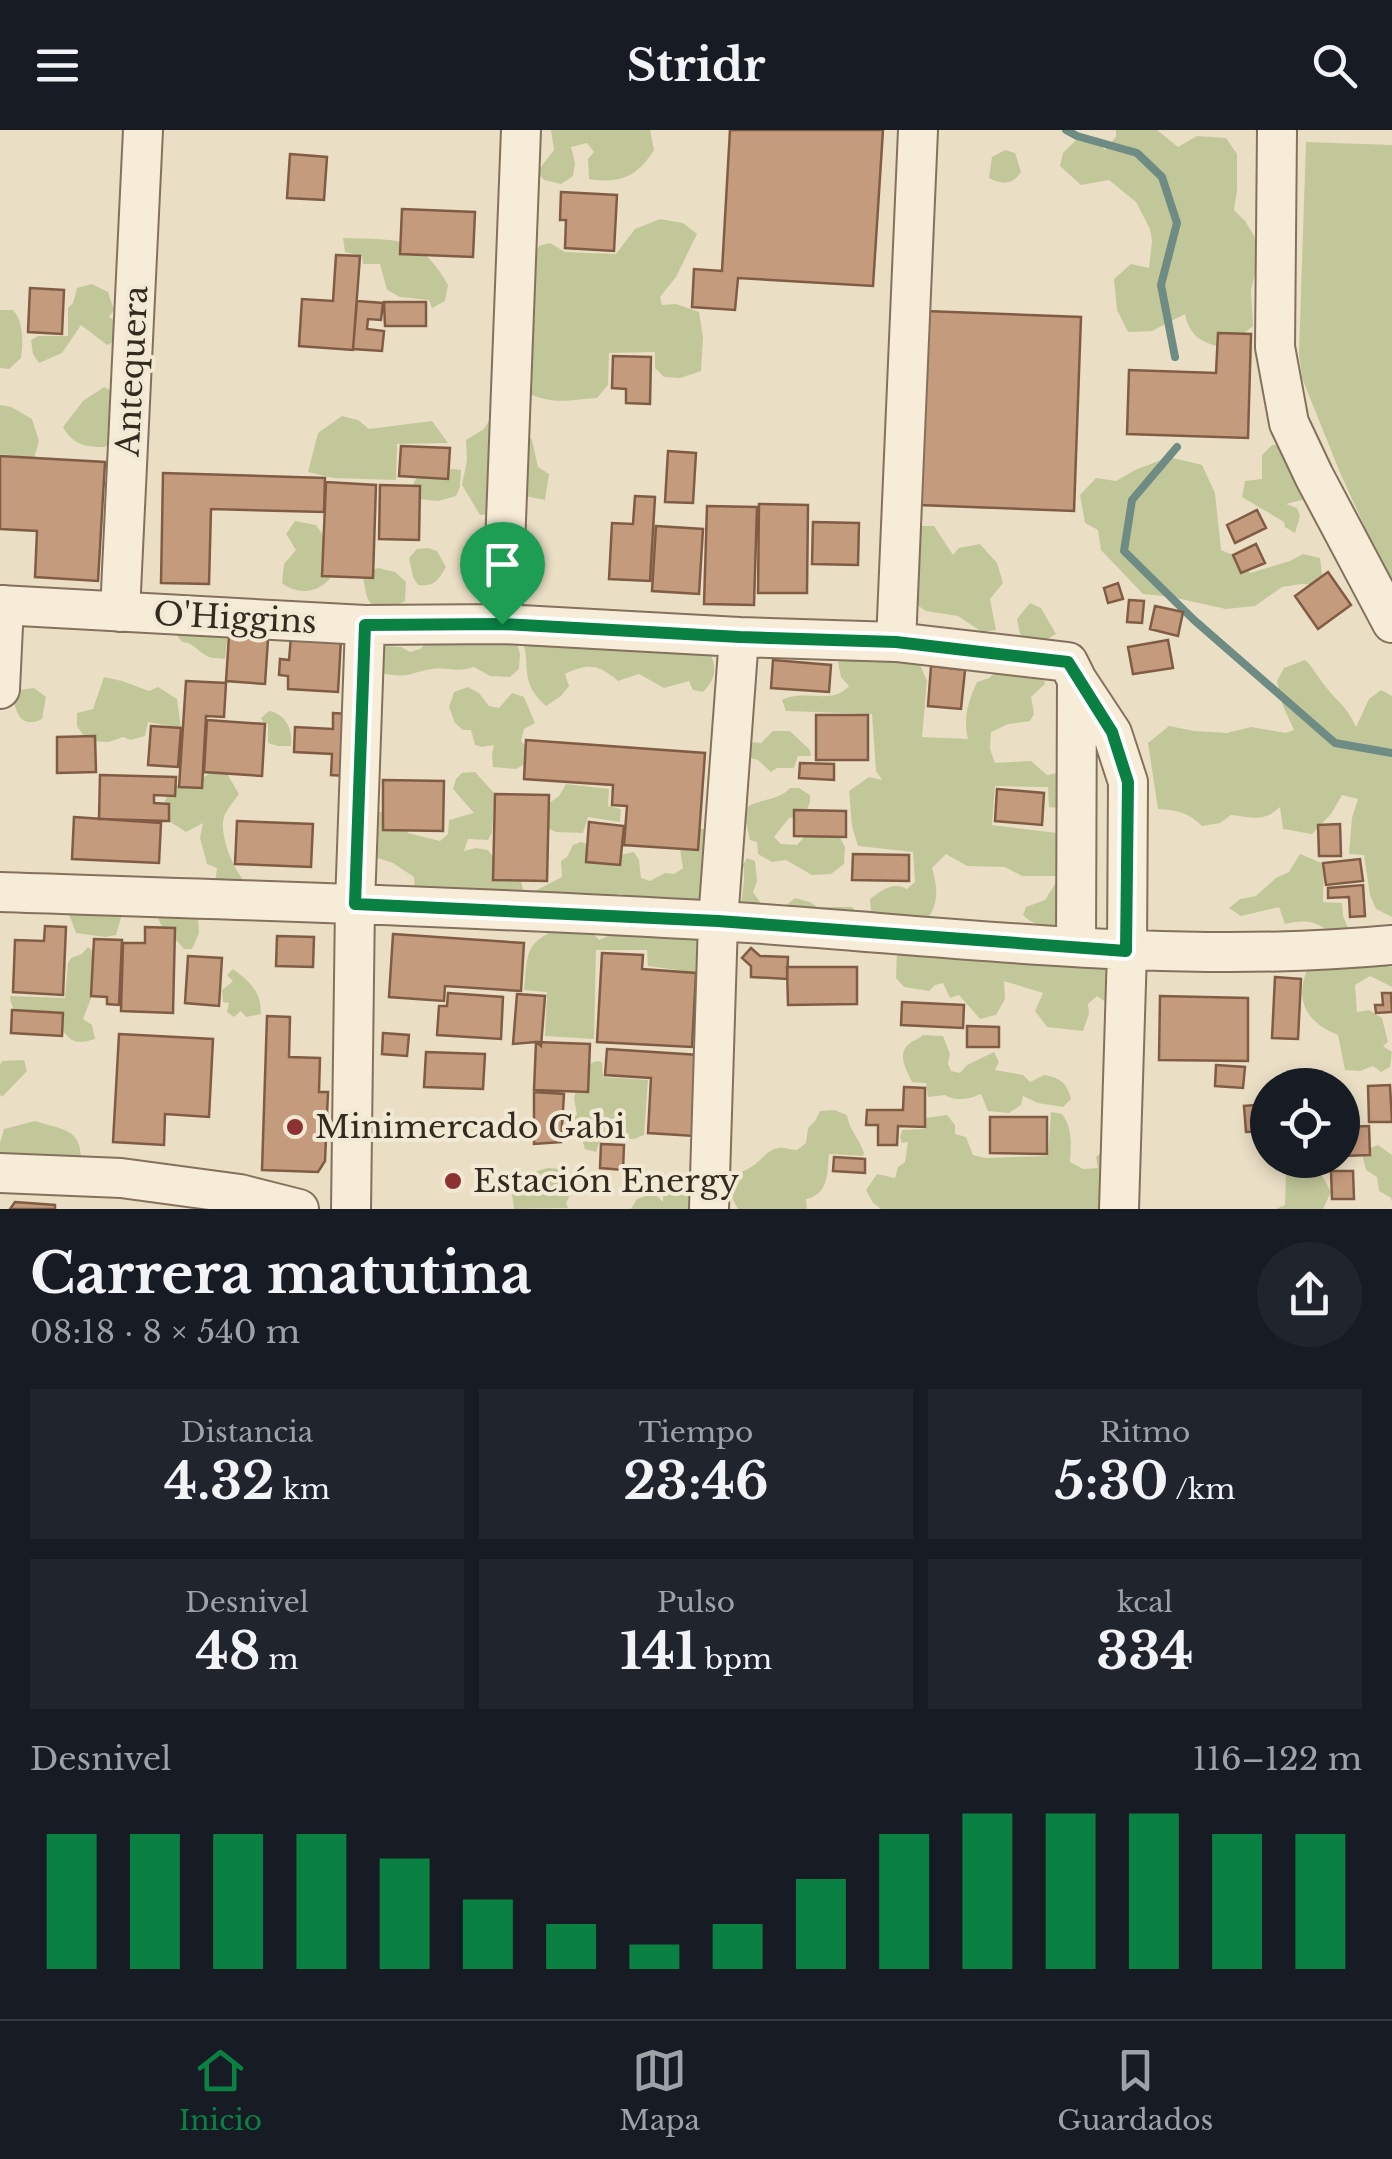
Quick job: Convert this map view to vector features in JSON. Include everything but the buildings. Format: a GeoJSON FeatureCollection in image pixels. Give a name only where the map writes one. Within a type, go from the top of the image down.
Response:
{"type":"FeatureCollection","features":[{"type":"Feature","properties":{"kind":"street","name":"Antequera"},"geometry":{"type":"LineString","coordinates":[[120,612],[143,130]]}},
{"type":"Feature","properties":{"kind":"street"},"geometry":{"type":"LineString","coordinates":[[502,624],[522,130]]}},
{"type":"Feature","properties":{"kind":"street"},"geometry":{"type":"LineString","coordinates":[[896,642],[918,130]]}},
{"type":"Feature","properties":{"kind":"street"},"geometry":{"type":"LineString","coordinates":[[1276,130],[1275,347],[1288,422],[1392,623]]}},
{"type":"Feature","properties":{"kind":"street","name":"O'Higgins"},"geometry":{"type":"LineString","coordinates":[[2,605],[365,625],[502,624],[896,642],[1073,671]]}},
{"type":"Feature","properties":{"kind":"street"},"geometry":{"type":"LineString","coordinates":[[0,689],[2,605]]}},
{"type":"Feature","properties":{"kind":"street"},"geometry":{"type":"LineString","coordinates":[[352,1209],[355,904],[365,625]]}},
{"type":"Feature","properties":{"kind":"street"},"geometry":{"type":"LineString","coordinates":[[709,1209],[718,921],[740,637]]}},
{"type":"Feature","properties":{"kind":"street"},"geometry":{"type":"LineString","coordinates":[[1073,671],[1076,947]]}},
{"type":"Feature","properties":{"kind":"street"},"geometry":{"type":"LineString","coordinates":[[1073,671],[1112,732],[1128,782],[1119,1209]]}},
{"type":"Feature","properties":{"kind":"street"},"geometry":{"type":"LineString","coordinates":[[0,892],[718,921],[1126,951],[1324,952],[1392,945]]}},
{"type":"Feature","properties":{"kind":"street"},"geometry":{"type":"LineString","coordinates":[[0,1173],[121,1178],[240,1194],[299,1209]]}},
{"type":"Feature","properties":{"kind":"green space"},"geometry":{"type":"Polygon","coordinates":[[[551,130],[650,130],[654,150],[641,167],[627,176],[600,180],[589,179],[588,159],[594,152],[587,143],[571,147],[573,176],[561,184],[544,180],[537,172],[554,150],[551,130]]]}},
{"type":"Feature","properties":{"kind":"green space"},"geometry":{"type":"Polygon","coordinates":[[[1116,130],[1157,130],[1178,147],[1197,136],[1226,138],[1237,154],[1234,210],[1256,239],[1259,257],[1251,290],[1253,326],[1225,348],[1199,338],[1190,329],[1185,314],[1152,331],[1128,332],[1117,310],[1114,279],[1131,264],[1149,268],[1150,229],[1136,202],[1109,180],[1081,185],[1060,166],[1063,153],[1078,138],[1096,140],[1105,150],[1116,137],[1116,130]]]}},
{"type":"Feature","properties":{"kind":"green space"},"geometry":{"type":"Polygon","coordinates":[[[1306,142],[1392,145],[1392,586],[1302,378],[1299,354],[1306,142]]]}},
{"type":"Feature","properties":{"kind":"green space"},"geometry":{"type":"Polygon","coordinates":[[[1005,150],[1015,153],[1021,172],[1003,183],[989,178],[992,157],[1005,150]]]}},
{"type":"Feature","properties":{"kind":"green space"},"geometry":{"type":"Polygon","coordinates":[[[660,219],[683,223],[697,234],[676,277],[660,297],[662,305],[676,304],[699,312],[703,337],[701,371],[680,378],[664,377],[655,368],[655,352],[609,353],[608,385],[597,398],[550,400],[522,390],[519,349],[534,333],[529,321],[527,285],[536,278],[531,261],[539,246],[550,243],[565,252],[616,254],[635,229],[660,219]]]}},
{"type":"Feature","properties":{"kind":"green space"},"geometry":{"type":"Polygon","coordinates":[[[343,238],[392,240],[416,248],[427,256],[448,285],[445,301],[432,308],[429,300],[400,297],[387,290],[380,264],[363,264],[362,256],[345,252],[343,238]]]}},
{"type":"Feature","properties":{"kind":"green space"},"geometry":{"type":"Polygon","coordinates":[[[92,284],[108,292],[114,310],[109,317],[116,321],[115,341],[107,345],[81,325],[62,353],[39,363],[31,340],[38,336],[68,336],[68,308],[77,288],[92,284]]]}},
{"type":"Feature","properties":{"kind":"green space"},"geometry":{"type":"Polygon","coordinates":[[[0,310],[13,310],[22,332],[21,358],[9,369],[0,368],[0,310]]]}},
{"type":"Feature","properties":{"kind":"green space"},"geometry":{"type":"Polygon","coordinates":[[[104,387],[114,392],[117,435],[105,447],[80,444],[63,427],[83,401],[104,387]]]}},
{"type":"Feature","properties":{"kind":"green space"},"geometry":{"type":"Polygon","coordinates":[[[0,405],[32,419],[39,441],[34,458],[0,454],[0,405]]]}},
{"type":"Feature","properties":{"kind":"green space"},"geometry":{"type":"Polygon","coordinates":[[[494,413],[516,418],[532,440],[538,467],[549,474],[545,500],[525,496],[501,513],[480,515],[462,485],[466,440],[484,429],[494,413]]]}},
{"type":"Feature","properties":{"kind":"green space"},"geometry":{"type":"Polygon","coordinates":[[[342,416],[358,420],[369,429],[432,421],[448,443],[397,444],[396,480],[333,478],[308,472],[318,433],[342,416]]]}},
{"type":"Feature","properties":{"kind":"green space"},"geometry":{"type":"Polygon","coordinates":[[[1272,445],[1294,450],[1314,497],[1286,504],[1297,508],[1300,516],[1295,533],[1242,497],[1245,481],[1262,479],[1262,455],[1272,445]]]}},
{"type":"Feature","properties":{"kind":"green space"},"geometry":{"type":"Polygon","coordinates":[[[1169,457],[1202,465],[1215,493],[1221,550],[1240,558],[1250,573],[1303,554],[1320,558],[1320,585],[1282,587],[1255,606],[1226,609],[1143,594],[1101,550],[1098,530],[1085,523],[1080,495],[1096,478],[1116,481],[1169,457]]]}},
{"type":"Feature","properties":{"kind":"green space"},"geometry":{"type":"Polygon","coordinates":[[[461,470],[456,496],[438,501],[418,499],[414,490],[417,479],[461,470]]]}},
{"type":"Feature","properties":{"kind":"green space"},"geometry":{"type":"Polygon","coordinates":[[[295,521],[316,525],[333,552],[332,573],[320,587],[311,590],[301,591],[282,583],[284,564],[296,550],[286,534],[295,521]]]}},
{"type":"Feature","properties":{"kind":"green space"},"geometry":{"type":"Polygon","coordinates":[[[917,526],[934,526],[953,555],[959,548],[980,544],[997,563],[1003,583],[990,599],[996,630],[982,632],[958,616],[926,611],[911,601],[917,526]]]}},
{"type":"Feature","properties":{"kind":"green space"},"geometry":{"type":"Polygon","coordinates":[[[417,549],[437,551],[446,567],[435,582],[418,585],[409,558],[417,549]]]}},
{"type":"Feature","properties":{"kind":"green space"},"geometry":{"type":"Polygon","coordinates":[[[378,568],[395,572],[406,582],[405,601],[384,608],[370,602],[363,579],[378,568]]]}},
{"type":"Feature","properties":{"kind":"green space"},"geometry":{"type":"Polygon","coordinates":[[[1030,603],[1041,608],[1056,634],[1041,643],[1027,642],[1020,634],[1017,619],[1030,603]]]}},
{"type":"Feature","properties":{"kind":"green space"},"geometry":{"type":"Polygon","coordinates":[[[169,625],[228,634],[225,659],[207,656],[182,642],[169,625]]]}},
{"type":"Feature","properties":{"kind":"green space"},"geometry":{"type":"Polygon","coordinates":[[[704,636],[714,672],[703,692],[693,690],[689,681],[664,688],[639,674],[618,681],[599,668],[587,667],[565,674],[569,686],[546,706],[529,681],[522,638],[704,636]]]}},
{"type":"Feature","properties":{"kind":"green space"},"geometry":{"type":"Polygon","coordinates":[[[431,639],[516,640],[519,669],[510,677],[490,676],[474,667],[403,675],[382,673],[383,646],[410,652],[431,639]]]}},
{"type":"Feature","properties":{"kind":"green space"},"geometry":{"type":"Polygon","coordinates":[[[915,653],[927,681],[922,737],[968,739],[967,710],[977,682],[989,678],[1007,663],[1040,667],[1045,684],[1031,697],[1034,714],[1030,721],[1008,724],[991,732],[990,749],[995,763],[1031,761],[1047,775],[1075,770],[1059,808],[1049,807],[1048,787],[995,786],[992,825],[1073,835],[1058,876],[1022,876],[1005,867],[967,866],[946,854],[932,868],[936,896],[926,921],[891,922],[871,911],[870,899],[888,888],[907,889],[915,882],[913,852],[858,846],[852,826],[849,791],[869,777],[882,780],[876,771],[872,714],[786,711],[782,700],[842,692],[849,686],[841,677],[838,662],[847,654],[915,653]]]}},
{"type":"Feature","properties":{"kind":"green space"},"geometry":{"type":"Polygon","coordinates":[[[1305,660],[1356,727],[1369,699],[1381,690],[1392,696],[1392,917],[1376,909],[1364,855],[1349,854],[1358,799],[1342,795],[1312,834],[1283,829],[1280,807],[1263,817],[1231,815],[1220,823],[1202,826],[1181,813],[1158,809],[1148,743],[1169,726],[1227,733],[1251,727],[1286,733],[1294,730],[1277,681],[1284,668],[1305,660]]]}},
{"type":"Feature","properties":{"kind":"green space"},"geometry":{"type":"Polygon","coordinates":[[[104,677],[149,691],[158,687],[177,699],[181,728],[148,722],[145,736],[87,741],[77,726],[77,713],[93,709],[104,677]]]}},
{"type":"Feature","properties":{"kind":"green space"},"geometry":{"type":"Polygon","coordinates":[[[468,687],[489,706],[499,708],[512,693],[524,697],[535,723],[524,729],[521,741],[528,749],[525,764],[516,769],[493,767],[494,745],[475,745],[471,730],[463,730],[455,723],[449,707],[454,692],[468,687]]]}},
{"type":"Feature","properties":{"kind":"green space"},"geometry":{"type":"Polygon","coordinates":[[[34,688],[46,697],[42,719],[28,722],[19,716],[12,691],[34,688]]]}},
{"type":"Feature","properties":{"kind":"green space"},"geometry":{"type":"Polygon","coordinates":[[[269,711],[280,715],[287,724],[291,746],[268,743],[268,724],[261,718],[269,711]]]}},
{"type":"Feature","properties":{"kind":"green space"},"geometry":{"type":"Polygon","coordinates":[[[773,731],[790,731],[810,750],[811,756],[798,756],[794,768],[771,772],[758,760],[747,757],[749,742],[761,743],[773,731]]]}},
{"type":"Feature","properties":{"kind":"green space"},"geometry":{"type":"Polygon","coordinates":[[[223,767],[239,794],[224,818],[224,838],[245,882],[215,884],[217,868],[207,864],[200,838],[203,823],[186,832],[163,814],[166,798],[175,787],[185,780],[196,783],[212,768],[223,767]]]}},
{"type":"Feature","properties":{"kind":"green space"},"geometry":{"type":"Polygon","coordinates":[[[475,772],[495,794],[492,833],[488,840],[468,839],[464,851],[488,850],[500,866],[521,881],[526,901],[415,893],[414,877],[393,863],[372,856],[366,812],[402,819],[408,833],[440,841],[448,834],[449,820],[474,813],[453,789],[462,773],[475,772]]]}},
{"type":"Feature","properties":{"kind":"green space"},"geometry":{"type":"Polygon","coordinates":[[[566,784],[609,789],[608,806],[621,809],[620,822],[588,817],[583,833],[556,832],[545,827],[544,807],[559,796],[566,784]]]}},
{"type":"Feature","properties":{"kind":"green space"},"geometry":{"type":"Polygon","coordinates":[[[790,788],[810,795],[810,802],[805,815],[789,818],[774,837],[781,844],[797,845],[811,829],[836,830],[845,847],[844,864],[831,874],[812,875],[786,860],[772,862],[758,854],[757,842],[750,840],[747,807],[790,788]]]}},
{"type":"Feature","properties":{"kind":"green space"},"geometry":{"type":"Polygon","coordinates":[[[696,829],[705,829],[718,840],[705,906],[635,909],[622,894],[533,902],[535,891],[562,877],[561,861],[573,845],[581,842],[610,857],[634,852],[641,878],[650,881],[683,868],[679,843],[696,829]]]}},
{"type":"Feature","properties":{"kind":"green space"},"geometry":{"type":"Polygon","coordinates":[[[1300,854],[1324,864],[1323,902],[1342,903],[1348,928],[1339,939],[1314,923],[1285,924],[1279,907],[1241,916],[1229,908],[1240,899],[1256,896],[1289,872],[1300,854]]]}},
{"type":"Feature","properties":{"kind":"green space"},"geometry":{"type":"Polygon","coordinates":[[[747,858],[755,861],[757,881],[753,892],[767,912],[783,908],[795,898],[817,907],[852,907],[860,917],[742,917],[743,865],[747,858]]]}},
{"type":"Feature","properties":{"kind":"green space"},"geometry":{"type":"Polygon","coordinates":[[[1057,881],[1065,884],[1067,930],[1037,924],[1023,915],[1026,907],[1045,900],[1057,881]]]}},
{"type":"Feature","properties":{"kind":"green space"},"geometry":{"type":"Polygon","coordinates":[[[67,909],[122,914],[116,935],[76,933],[67,909]]]}},
{"type":"Feature","properties":{"kind":"green space"},"geometry":{"type":"Polygon","coordinates":[[[162,912],[198,915],[199,933],[192,949],[184,949],[165,930],[158,916],[162,912]]]}},
{"type":"Feature","properties":{"kind":"green space"},"geometry":{"type":"Polygon","coordinates":[[[558,929],[590,930],[599,940],[617,932],[705,934],[699,973],[648,966],[647,950],[596,950],[594,1039],[545,1036],[547,992],[524,990],[526,968],[533,945],[558,929]]]}},
{"type":"Feature","properties":{"kind":"green space"},"geometry":{"type":"Polygon","coordinates":[[[88,947],[99,956],[97,983],[83,1019],[92,1025],[95,1039],[74,1041],[59,1028],[15,1010],[10,996],[65,998],[68,963],[88,947]]]}},
{"type":"Feature","properties":{"kind":"green space"},"geometry":{"type":"Polygon","coordinates":[[[897,951],[1118,963],[1110,1005],[1097,996],[1088,1004],[1083,1031],[1047,1027],[1035,1011],[1043,993],[1004,981],[1005,999],[996,1015],[980,1019],[959,995],[950,998],[943,983],[929,991],[904,987],[896,978],[897,951]]]}},
{"type":"Feature","properties":{"kind":"green space"},"geometry":{"type":"Polygon","coordinates":[[[1365,962],[1392,967],[1392,987],[1370,976],[1355,985],[1357,1012],[1369,1010],[1382,1018],[1388,1042],[1383,1046],[1392,1052],[1390,1067],[1381,1072],[1373,1066],[1360,1071],[1345,1068],[1338,1035],[1317,1023],[1305,1008],[1302,988],[1309,965],[1365,962]]]}},
{"type":"Feature","properties":{"kind":"green space"},"geometry":{"type":"Polygon","coordinates":[[[233,969],[254,988],[261,1014],[246,1017],[241,1011],[234,1017],[227,1012],[229,1003],[223,1002],[222,990],[233,981],[227,975],[233,969]]]}},
{"type":"Feature","properties":{"kind":"green space"},"geometry":{"type":"Polygon","coordinates":[[[923,1035],[943,1036],[951,1071],[960,1073],[967,1065],[994,1052],[999,1062],[995,1070],[1023,1075],[1030,1082],[1044,1075],[1055,1078],[1065,1085],[1071,1099],[1063,1107],[1023,1096],[1021,1105],[1009,1113],[988,1111],[981,1094],[963,1099],[928,1097],[926,1083],[912,1082],[903,1058],[905,1048],[923,1035]]]}},
{"type":"Feature","properties":{"kind":"green space"},"geometry":{"type":"Polygon","coordinates":[[[24,1060],[27,1071],[2,1097],[2,1061],[24,1060]]]}},
{"type":"Feature","properties":{"kind":"green space"},"geometry":{"type":"Polygon","coordinates":[[[602,1062],[603,1077],[648,1080],[644,1135],[634,1139],[606,1137],[596,1152],[585,1149],[581,1136],[564,1127],[565,1120],[577,1115],[574,1098],[582,1067],[602,1062]]]}},
{"type":"Feature","properties":{"kind":"green space"},"geometry":{"type":"Polygon","coordinates":[[[834,1110],[847,1115],[863,1156],[829,1154],[823,1188],[806,1199],[807,1209],[738,1209],[730,1174],[747,1169],[773,1150],[797,1150],[806,1143],[808,1128],[820,1111],[834,1110]]]}},
{"type":"Feature","properties":{"kind":"green space"},"geometry":{"type":"Polygon","coordinates":[[[1051,1112],[1062,1114],[1068,1125],[1070,1162],[1083,1169],[1098,1168],[1096,1157],[1104,1151],[1112,1209],[881,1209],[866,1190],[877,1174],[895,1178],[898,1167],[905,1162],[908,1142],[902,1143],[902,1130],[926,1129],[925,1118],[947,1115],[955,1125],[955,1134],[966,1137],[973,1155],[1048,1156],[1051,1112]]]}},
{"type":"Feature","properties":{"kind":"green space"},"geometry":{"type":"Polygon","coordinates":[[[35,1121],[74,1136],[81,1162],[0,1158],[4,1129],[35,1121]]]}},
{"type":"Feature","properties":{"kind":"green space"},"geometry":{"type":"Polygon","coordinates":[[[1378,1145],[1392,1155],[1392,1202],[1379,1191],[1377,1177],[1366,1170],[1363,1158],[1365,1150],[1378,1145]]]}},
{"type":"Feature","properties":{"kind":"green space"},"geometry":{"type":"Polygon","coordinates":[[[548,1168],[563,1172],[571,1194],[566,1203],[568,1208],[514,1209],[512,1194],[520,1184],[548,1168]]]}},
{"type":"Feature","properties":{"kind":"green space"},"geometry":{"type":"Polygon","coordinates":[[[674,1174],[691,1183],[689,1194],[698,1192],[702,1209],[631,1209],[637,1199],[654,1193],[663,1202],[664,1184],[674,1174]]]}},
{"type":"Feature","properties":{"kind":"green space"},"geometry":{"type":"Polygon","coordinates":[[[1286,1178],[1323,1178],[1331,1192],[1323,1209],[1276,1209],[1285,1205],[1286,1178]]]}},
{"type":"Feature","properties":{"kind":"waterway"},"geometry":{"type":"LineString","coordinates":[[1066,130],[1137,153],[1162,177],[1177,223],[1161,285],[1175,357]]}},
{"type":"Feature","properties":{"kind":"waterway"},"geometry":{"type":"LineString","coordinates":[[1177,447],[1132,500],[1124,551],[1194,620],[1335,743],[1392,753]]}},
{"type":"Feature","properties":{"kind":"place","name":"Minimercado Gabi"},"geometry":{"type":"Point","coordinates":[295,1127]}},
{"type":"Feature","properties":{"kind":"place","name":"Estación Energy"},"geometry":{"type":"Point","coordinates":[453,1181]}},
{"type":"Feature","properties":{"kind":"route"},"geometry":{"type":"LineString","coordinates":[[502,624],[896,642],[1068,662],[1112,732],[1128,782],[1126,951],[718,921],[355,904],[365,625],[502,624]]}}]}
